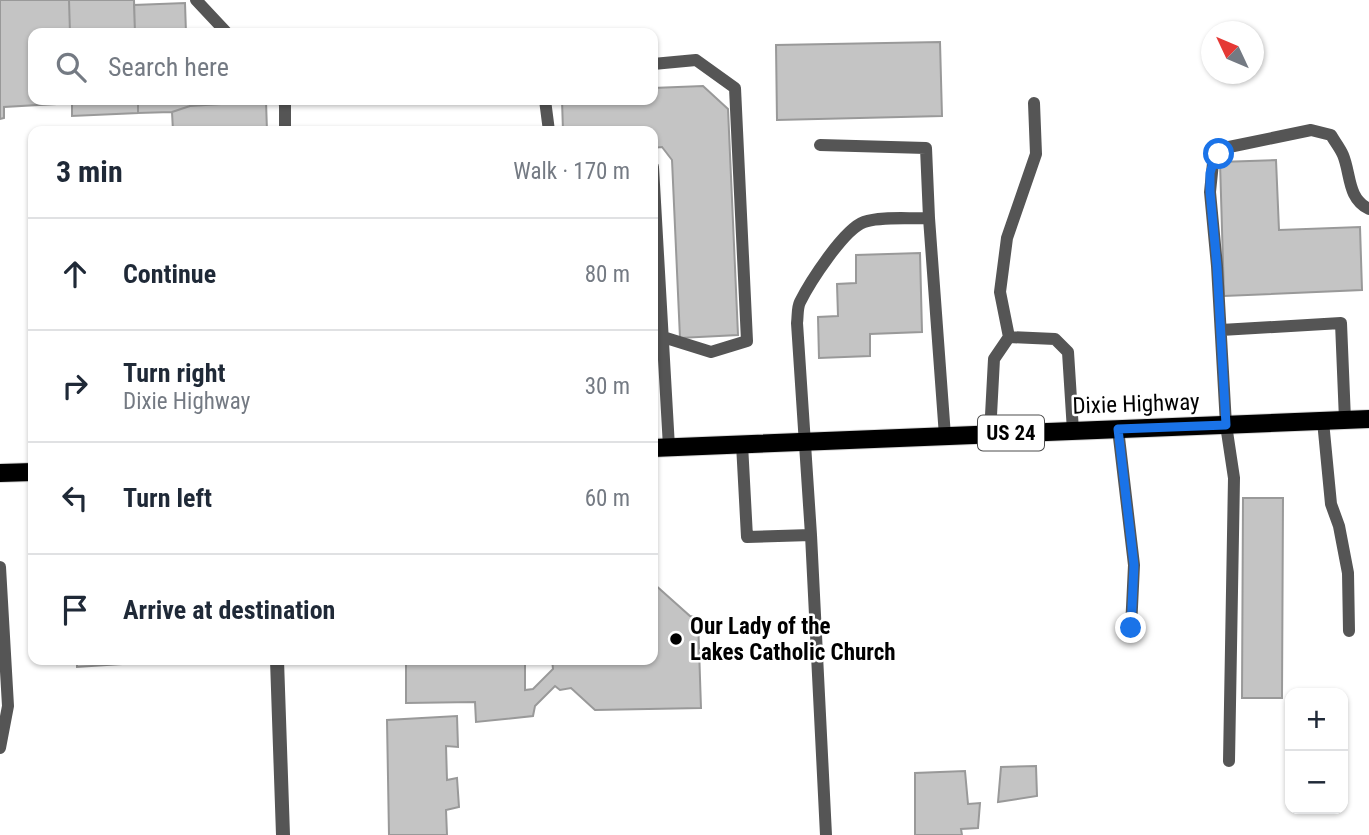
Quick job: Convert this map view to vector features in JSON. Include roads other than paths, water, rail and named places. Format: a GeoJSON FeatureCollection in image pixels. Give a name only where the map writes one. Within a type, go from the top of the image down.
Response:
{"type":"FeatureCollection","features":[{"type":"Feature","properties":{"kind":"main road","name":"Dixie Highway"},"geometry":{"type":"LineString","coordinates":[[661,448],[1369,419]]}},
{"type":"Feature","properties":{"kind":"main road"},"geometry":{"type":"LineString","coordinates":[[0,473],[28,472]]}},
{"type":"Feature","properties":{"kind":"street"},"geometry":{"type":"LineString","coordinates":[[277,665],[283,835]]}},
{"type":"Feature","properties":{"kind":"lane"},"geometry":{"type":"LineString","coordinates":[[196,0],[222,28]]}},
{"type":"Feature","properties":{"kind":"lane"},"geometry":{"type":"LineString","coordinates":[[658,64],[696,60],[736,88],[747,341],[711,352],[658,337],[661,448]]}},
{"type":"Feature","properties":{"kind":"lane"},"geometry":{"type":"LineString","coordinates":[[990,434],[994,359],[1009,337],[1000,292],[1007,238],[1037,154],[1034,103]]}},
{"type":"Feature","properties":{"kind":"lane"},"geometry":{"type":"LineString","coordinates":[[285,105],[285,126]]}},
{"type":"Feature","properties":{"kind":"lane"},"geometry":{"type":"LineString","coordinates":[[546,105],[548,126]]}},
{"type":"Feature","properties":{"kind":"lane"},"geometry":{"type":"LineString","coordinates":[[1229,761],[1234,478],[1226,425],[1210,173],[1219,154],[1229,147],[1311,130],[1331,135],[1343,155],[1349,185],[1361,205],[1369,209]]}},
{"type":"Feature","properties":{"kind":"lane"},"geometry":{"type":"LineString","coordinates":[[820,145],[926,148],[945,436]]}},
{"type":"Feature","properties":{"kind":"lane"},"geometry":{"type":"LineString","coordinates":[[826,835],[797,323],[799,304],[855,226],[867,221],[929,218]]}},
{"type":"Feature","properties":{"kind":"lane"},"geometry":{"type":"LineString","coordinates":[[1221,330],[1342,323],[1345,420]]}},
{"type":"Feature","properties":{"kind":"lane"},"geometry":{"type":"LineString","coordinates":[[1009,337],[1055,339],[1068,352],[1073,431]]}},
{"type":"Feature","properties":{"kind":"lane"},"geometry":{"type":"LineString","coordinates":[[1323,421],[1331,504],[1339,526],[1348,573],[1349,631]]}},
{"type":"Feature","properties":{"kind":"lane"},"geometry":{"type":"LineString","coordinates":[[1118,429],[1134,565],[1131,628]]}},
{"type":"Feature","properties":{"kind":"lane"},"geometry":{"type":"LineString","coordinates":[[742,444],[747,537],[811,535]]}},
{"type":"Feature","properties":{"kind":"lane"},"geometry":{"type":"LineString","coordinates":[[0,567],[8,706],[0,748]]}},
{"type":"Feature","properties":{"kind":"place","name":"Our Lady of the Lakes Catholic Church"},"geometry":{"type":"Point","coordinates":[676,639]}}]}
